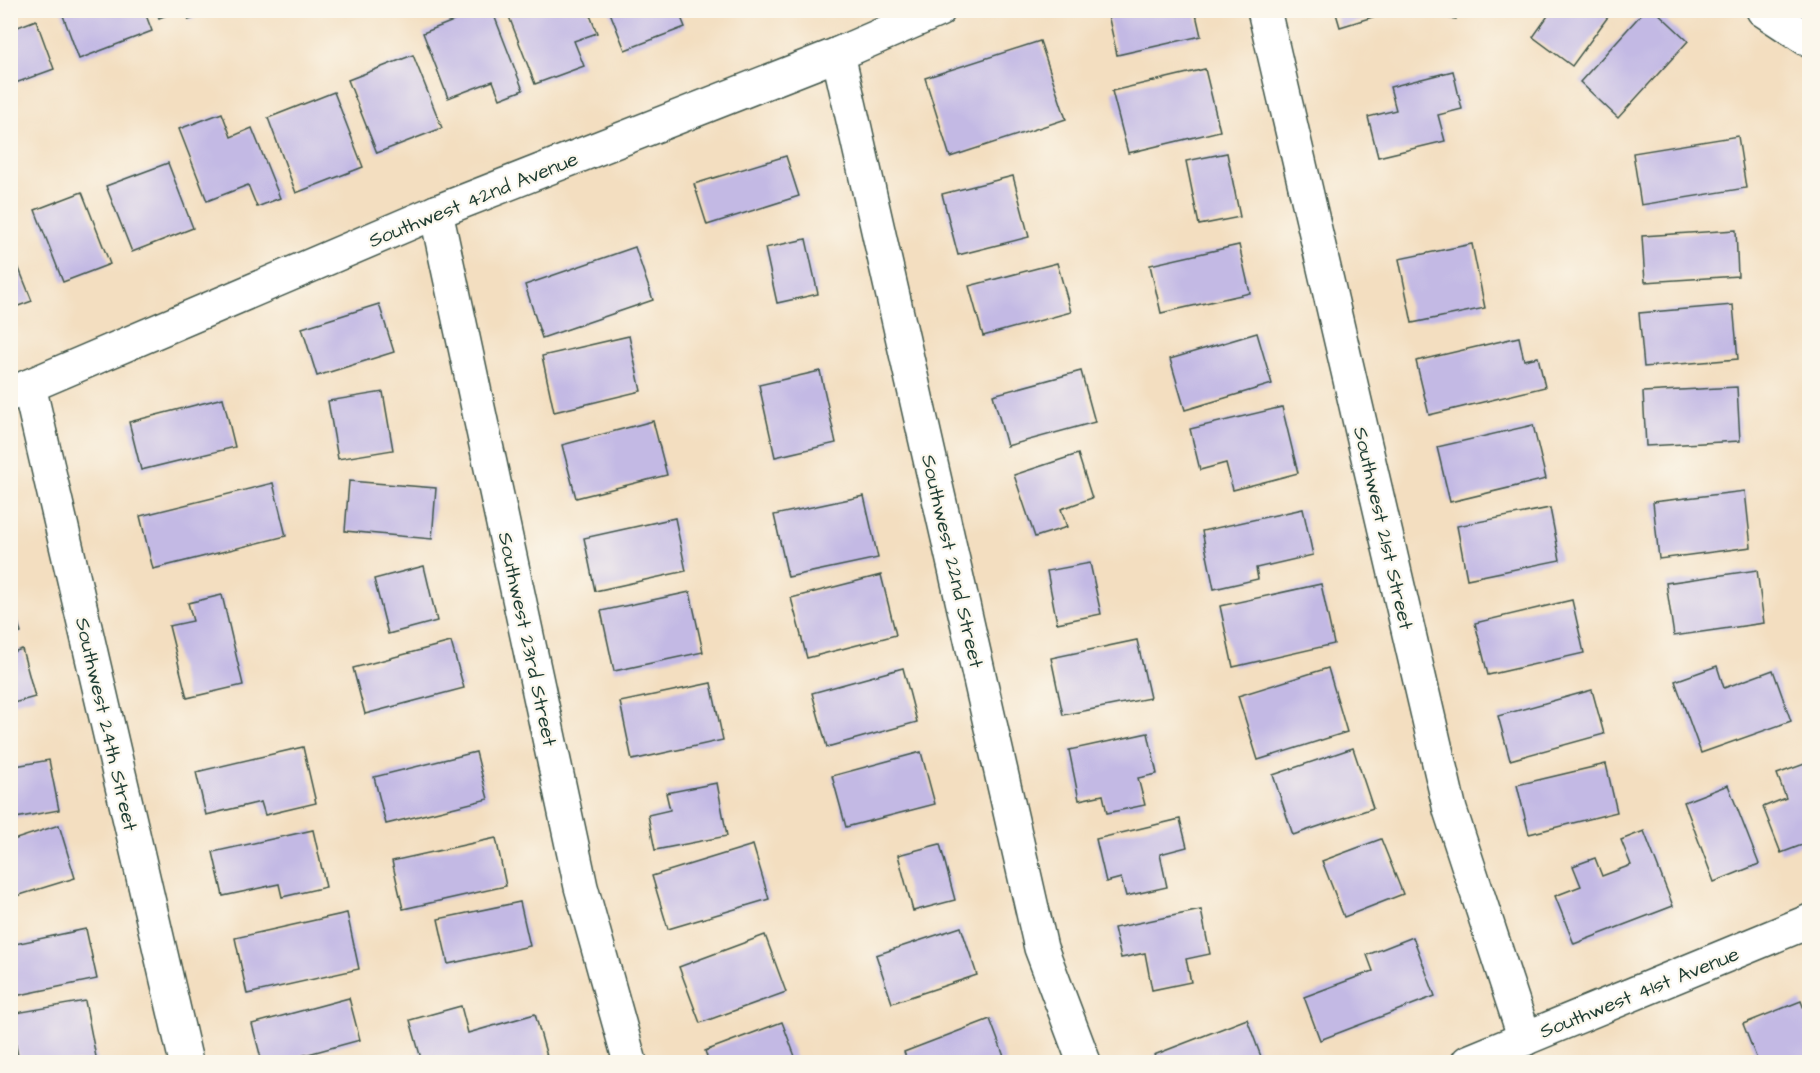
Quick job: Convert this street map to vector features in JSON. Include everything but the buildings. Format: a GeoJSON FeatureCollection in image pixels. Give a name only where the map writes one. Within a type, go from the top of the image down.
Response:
{"type":"FeatureCollection","features":[{"type":"Feature","properties":{"kind":"street","name":"Southwest 42nd Avenue"},"geometry":{"type":"LineString","coordinates":[[20,390],[436,212],[838,54],[939,10]]}},
{"type":"Feature","properties":{"kind":"street","name":"Southwest 21st Street"},"geometry":{"type":"LineString","coordinates":[[1264,10],[1450,810],[1525,1039]]}},
{"type":"Feature","properties":{"kind":"street"},"geometry":{"type":"LineString","coordinates":[[1763,10],[1809,40]]}},
{"type":"Feature","properties":{"kind":"street","name":"Southwest 22nd Street"},"geometry":{"type":"LineString","coordinates":[[838,54],[1041,948],[1084,1062]]}},
{"type":"Feature","properties":{"kind":"street","name":"Southwest 23rd Street"},"geometry":{"type":"LineString","coordinates":[[436,212],[581,887],[630,1062]]}},
{"type":"Feature","properties":{"kind":"street","name":"Southwest 24th Street"},"geometry":{"type":"LineString","coordinates":[[20,390],[186,1062]]}},
{"type":"Feature","properties":{"kind":"street","name":"Southwest 41st Avenue"},"geometry":{"type":"LineString","coordinates":[[1468,1062],[1809,921]]}}]}
